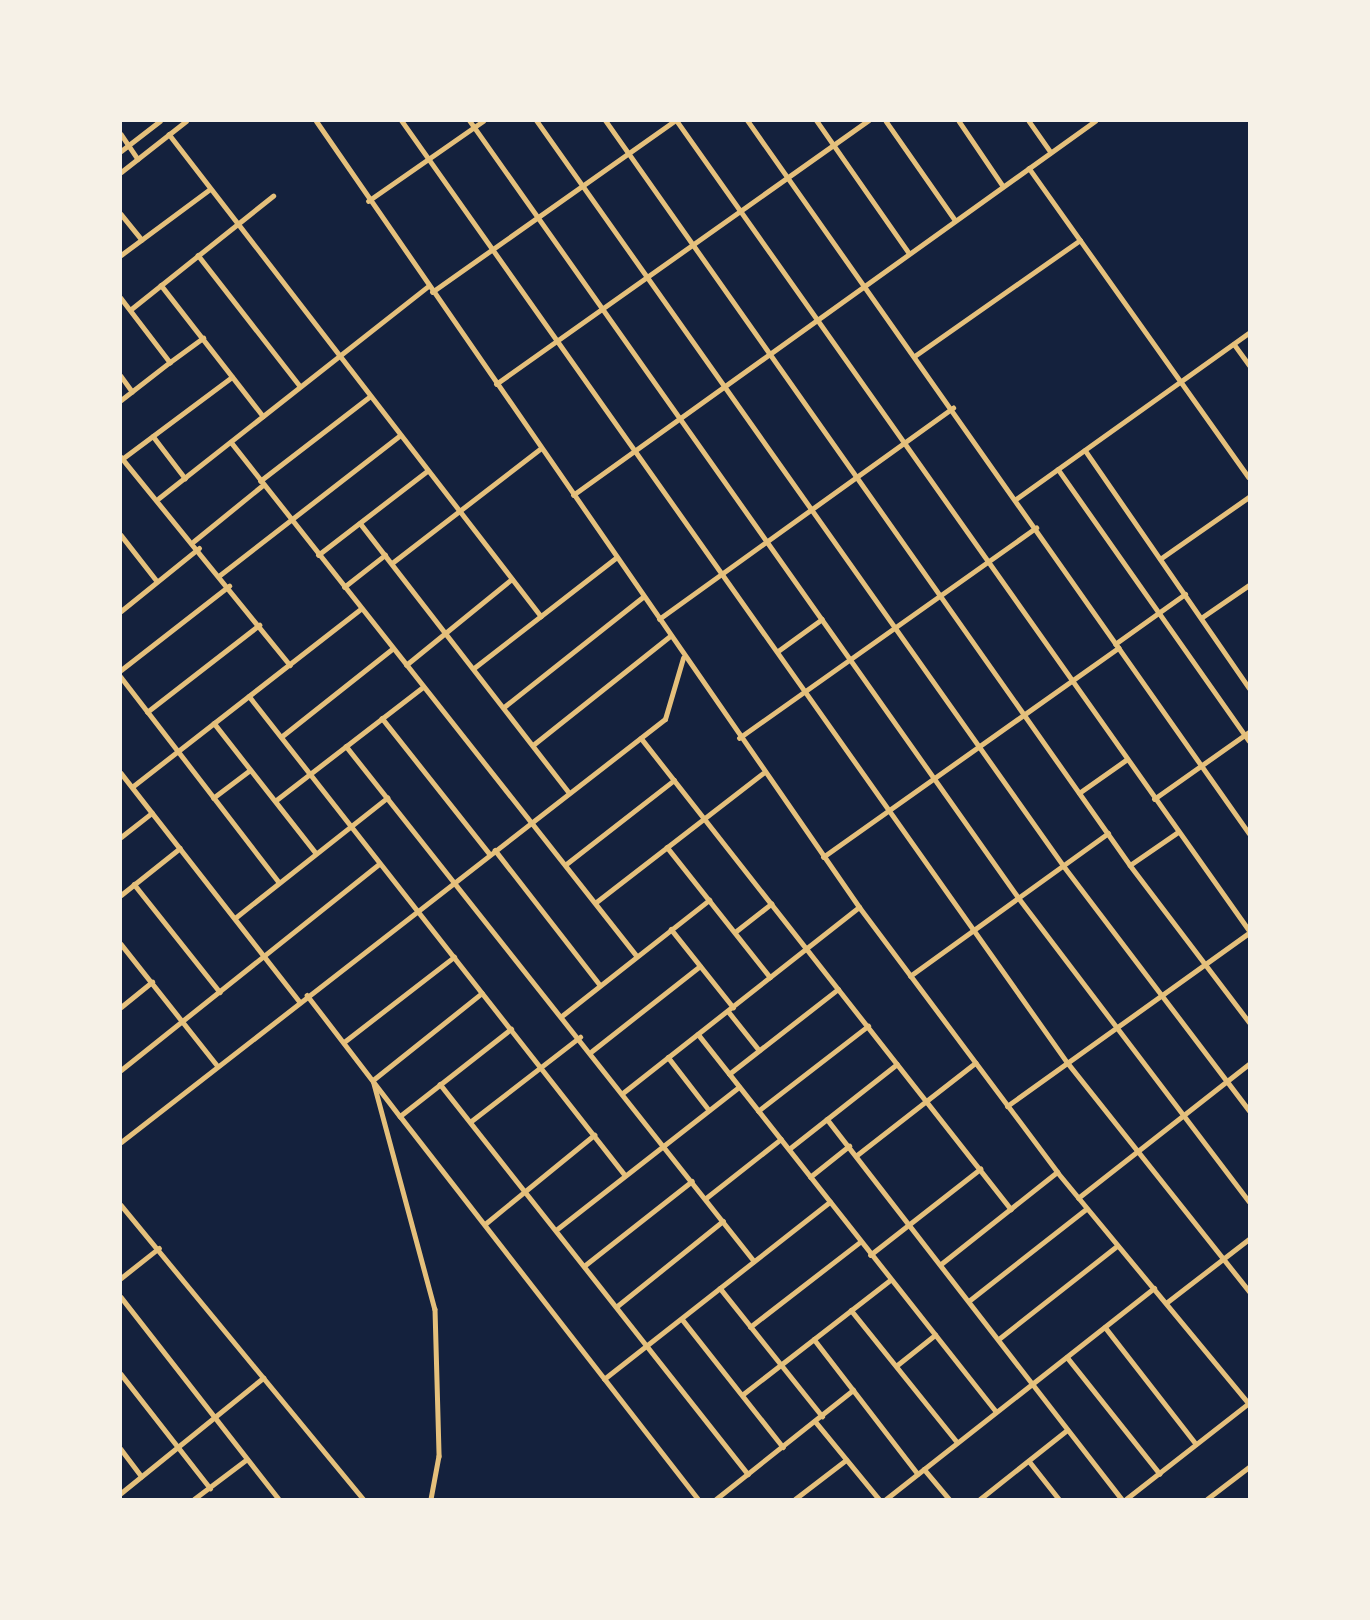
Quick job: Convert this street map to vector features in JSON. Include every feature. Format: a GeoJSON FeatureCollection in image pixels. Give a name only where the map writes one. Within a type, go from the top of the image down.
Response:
{"type":"FeatureCollection","features":[{"type":"Feature","properties":{"kind":"street"},"geometry":{"type":"LineString","coordinates":[[121,151],[160,121]]}},
{"type":"Feature","properties":{"kind":"street"},"geometry":{"type":"LineString","coordinates":[[121,173],[186,121]]}},
{"type":"Feature","properties":{"kind":"street"},"geometry":{"type":"LineString","coordinates":[[317,121],[368,201],[683,658],[859,907],[1086,1209],[1249,1404],[1124,1499],[1067,1430],[1000,1338],[827,1119]]}},
{"type":"Feature","properties":{"kind":"street"},"geometry":{"type":"LineString","coordinates":[[402,121],[778,650],[972,931],[1067,1062],[1249,1291]]}},
{"type":"Feature","properties":{"kind":"street"},"geometry":{"type":"LineString","coordinates":[[470,121],[1018,897],[1113,1028],[1249,1201]]}},
{"type":"Feature","properties":{"kind":"street"},"geometry":{"type":"LineString","coordinates":[[368,201],[483,121]]}},
{"type":"Feature","properties":{"kind":"street"},"geometry":{"type":"LineString","coordinates":[[537,121],[645,278],[725,384],[1063,865],[1158,996],[1249,1110]]}},
{"type":"Feature","properties":{"kind":"street"},"geometry":{"type":"LineString","coordinates":[[606,121],[1026,713],[1129,865],[1249,1022]]}},
{"type":"Feature","properties":{"kind":"street"},"geometry":{"type":"LineString","coordinates":[[432,292],[675,121],[985,564],[1249,932],[1007,1106]]}},
{"type":"Feature","properties":{"kind":"street"},"geometry":{"type":"LineString","coordinates":[[748,121],[916,355],[1249,834]]}},
{"type":"Feature","properties":{"kind":"street"},"geometry":{"type":"LineString","coordinates":[[817,121],[909,253]]}},
{"type":"Feature","properties":{"kind":"street"},"geometry":{"type":"LineString","coordinates":[[496,384],[868,121]]}},
{"type":"Feature","properties":{"kind":"street"},"geometry":{"type":"LineString","coordinates":[[887,121],[956,220]]}},
{"type":"Feature","properties":{"kind":"street"},"geometry":{"type":"LineString","coordinates":[[959,121],[1003,186]]}},
{"type":"Feature","properties":{"kind":"street"},"geometry":{"type":"LineString","coordinates":[[1029,121],[1051,152]]}},
{"type":"Feature","properties":{"kind":"street"},"geometry":{"type":"LineString","coordinates":[[572,495],[1095,121]]}},
{"type":"Feature","properties":{"kind":"street"},"geometry":{"type":"LineString","coordinates":[[121,134],[138,159]]}},
{"type":"Feature","properties":{"kind":"street"},"geometry":{"type":"LineString","coordinates":[[169,134],[209,190],[541,616]]}},
{"type":"Feature","properties":{"kind":"street"},"geometry":{"type":"LineString","coordinates":[[1029,168],[1249,477]]}},
{"type":"Feature","properties":{"kind":"street"},"geometry":{"type":"LineString","coordinates":[[121,255],[209,190]]}},
{"type":"Feature","properties":{"kind":"street"},"geometry":{"type":"LineString","coordinates":[[130,310],[273,196]]}},
{"type":"Feature","properties":{"kind":"street"},"geometry":{"type":"LineString","coordinates":[[121,214],[142,240]]}},
{"type":"Feature","properties":{"kind":"street"},"geometry":{"type":"LineString","coordinates":[[916,355],[1080,240]]}},
{"type":"Feature","properties":{"kind":"street"},"geometry":{"type":"LineString","coordinates":[[198,255],[300,386]]}},
{"type":"Feature","properties":{"kind":"street"},"geometry":{"type":"LineString","coordinates":[[161,285],[263,416]]}},
{"type":"Feature","properties":{"kind":"street"},"geometry":{"type":"LineString","coordinates":[[159,498],[428,286]]}},
{"type":"Feature","properties":{"kind":"street"},"geometry":{"type":"LineString","coordinates":[[121,298],[170,362]]}},
{"type":"Feature","properties":{"kind":"street"},"geometry":{"type":"LineString","coordinates":[[1016,499],[1249,333]]}},
{"type":"Feature","properties":{"kind":"street"},"geometry":{"type":"LineString","coordinates":[[121,400],[202,338]]}},
{"type":"Feature","properties":{"kind":"street"},"geometry":{"type":"LineString","coordinates":[[1234,344],[1249,365]]}},
{"type":"Feature","properties":{"kind":"street"},"geometry":{"type":"LineString","coordinates":[[121,376],[132,391]]}},
{"type":"Feature","properties":{"kind":"street"},"geometry":{"type":"LineString","coordinates":[[232,377],[121,458],[159,498],[200,548],[290,665]]}},
{"type":"Feature","properties":{"kind":"street"},"geometry":{"type":"LineString","coordinates":[[194,541],[261,483],[369,397]]}},
{"type":"Feature","properties":{"kind":"street"},"geometry":{"type":"LineString","coordinates":[[658,620],[953,408]]}},
{"type":"Feature","properties":{"kind":"street"},"geometry":{"type":"LineString","coordinates":[[153,436],[185,478]]}},
{"type":"Feature","properties":{"kind":"street"},"geometry":{"type":"LineString","coordinates":[[220,575],[399,436]]}},
{"type":"Feature","properties":{"kind":"street"},"geometry":{"type":"LineString","coordinates":[[231,442],[637,956]]}},
{"type":"Feature","properties":{"kind":"street"},"geometry":{"type":"LineString","coordinates":[[391,563],[540,449]]}},
{"type":"Feature","properties":{"kind":"street"},"geometry":{"type":"LineString","coordinates":[[1085,450],[1249,688]]}},
{"type":"Feature","properties":{"kind":"street"},"geometry":{"type":"LineString","coordinates":[[1058,469],[1247,733],[1249,741]]}},
{"type":"Feature","properties":{"kind":"street"},"geometry":{"type":"LineString","coordinates":[[318,555],[427,471]]}},
{"type":"Feature","properties":{"kind":"street"},"geometry":{"type":"LineString","coordinates":[[1160,559],[1249,497]]}},
{"type":"Feature","properties":{"kind":"street"},"geometry":{"type":"LineString","coordinates":[[360,523],[569,792]]}},
{"type":"Feature","properties":{"kind":"street"},"geometry":{"type":"LineString","coordinates":[[739,738],[1036,528]]}},
{"type":"Feature","properties":{"kind":"street"},"geometry":{"type":"LineString","coordinates":[[121,537],[158,581]]}},
{"type":"Feature","properties":{"kind":"street"},"geometry":{"type":"LineString","coordinates":[[121,611],[200,548]]}},
{"type":"Feature","properties":{"kind":"street"},"geometry":{"type":"LineString","coordinates":[[344,587],[385,555]]}},
{"type":"Feature","properties":{"kind":"street"},"geometry":{"type":"LineString","coordinates":[[474,668],[615,558]]}},
{"type":"Feature","properties":{"kind":"street"},"geometry":{"type":"LineString","coordinates":[[406,665],[512,579]]}},
{"type":"Feature","properties":{"kind":"street"},"geometry":{"type":"LineString","coordinates":[[1201,618],[1249,585]]}},
{"type":"Feature","properties":{"kind":"street"},"geometry":{"type":"LineString","coordinates":[[121,670],[229,586]]}},
{"type":"Feature","properties":{"kind":"street"},"geometry":{"type":"LineString","coordinates":[[823,857],[1070,682],[1185,594]]}},
{"type":"Feature","properties":{"kind":"street"},"geometry":{"type":"LineString","coordinates":[[504,707],[643,597]]}},
{"type":"Feature","properties":{"kind":"street"},"geometry":{"type":"LineString","coordinates":[[132,787],[361,609]]}},
{"type":"Feature","properties":{"kind":"street"},"geometry":{"type":"LineString","coordinates":[[778,650],[821,619]]}},
{"type":"Feature","properties":{"kind":"street"},"geometry":{"type":"LineString","coordinates":[[147,712],[258,625]]}},
{"type":"Feature","properties":{"kind":"street"},"geometry":{"type":"LineString","coordinates":[[533,745],[670,636]]}},
{"type":"Feature","properties":{"kind":"street"},"geometry":{"type":"LineString","coordinates":[[281,737],[392,649]]}},
{"type":"Feature","properties":{"kind":"street"},"geometry":{"type":"LineString","coordinates":[[121,1142],[530,821],[641,738],[670,713],[683,658]]}},
{"type":"Feature","properties":{"kind":"street"},"geometry":{"type":"LineString","coordinates":[[121,677],[279,882]]}},
{"type":"Feature","properties":{"kind":"street"},"geometry":{"type":"LineString","coordinates":[[275,801],[423,687]]}},
{"type":"Feature","properties":{"kind":"street"},"geometry":{"type":"LineString","coordinates":[[249,696],[307,775],[625,1175]]}},
{"type":"Feature","properties":{"kind":"street"},"geometry":{"type":"LineString","coordinates":[[382,718],[600,985]]}},
{"type":"Feature","properties":{"kind":"street"},"geometry":{"type":"LineString","coordinates":[[214,723],[316,853]]}},
{"type":"Feature","properties":{"kind":"street"},"geometry":{"type":"LineString","coordinates":[[1154,799],[1247,733]]}},
{"type":"Feature","properties":{"kind":"street"},"geometry":{"type":"LineString","coordinates":[[641,738],[1011,1209]]}},
{"type":"Feature","properties":{"kind":"street"},"geometry":{"type":"LineString","coordinates":[[346,746],[592,1051],[754,1261]]}},
{"type":"Feature","properties":{"kind":"street"},"geometry":{"type":"LineString","coordinates":[[1079,793],[1126,760]]}},
{"type":"Feature","properties":{"kind":"street"},"geometry":{"type":"LineString","coordinates":[[213,798],[250,770]]}},
{"type":"Feature","properties":{"kind":"street"},"geometry":{"type":"LineString","coordinates":[[121,773],[299,1001]]}},
{"type":"Feature","properties":{"kind":"street"},"geometry":{"type":"LineString","coordinates":[[595,903],[763,773]]}},
{"type":"Feature","properties":{"kind":"street"},"geometry":{"type":"LineString","coordinates":[[565,865],[674,780]]}},
{"type":"Feature","properties":{"kind":"street"},"geometry":{"type":"LineString","coordinates":[[234,918],[387,798]]}},
{"type":"Feature","properties":{"kind":"street"},"geometry":{"type":"LineString","coordinates":[[121,837],[152,813]]}},
{"type":"Feature","properties":{"kind":"street"},"geometry":{"type":"LineString","coordinates":[[1129,865],[1178,832]]}},
{"type":"Feature","properties":{"kind":"street"},"geometry":{"type":"LineString","coordinates":[[910,976],[1108,833]]}},
{"type":"Feature","properties":{"kind":"street"},"geometry":{"type":"LineString","coordinates":[[667,847],[770,977]]}},
{"type":"Feature","properties":{"kind":"street"},"geometry":{"type":"LineString","coordinates":[[121,895],[180,848]]}},
{"type":"Feature","properties":{"kind":"street"},"geometry":{"type":"LineString","coordinates":[[121,1070],[379,864]]}},
{"type":"Feature","properties":{"kind":"street"},"geometry":{"type":"LineString","coordinates":[[134,884],[219,992]]}},
{"type":"Feature","properties":{"kind":"street"},"geometry":{"type":"LineString","coordinates":[[562,1015],[709,900]]}},
{"type":"Feature","properties":{"kind":"street"},"geometry":{"type":"LineString","coordinates":[[735,932],[771,904]]}},
{"type":"Feature","properties":{"kind":"street"},"geometry":{"type":"LineString","coordinates":[[624,1092],[859,907]]}},
{"type":"Feature","properties":{"kind":"street"},"geometry":{"type":"LineString","coordinates":[[671,929],[759,1050]]}},
{"type":"Feature","properties":{"kind":"street"},"geometry":{"type":"LineString","coordinates":[[121,944],[218,1065]]}},
{"type":"Feature","properties":{"kind":"street"},"geometry":{"type":"LineString","coordinates":[[344,1042],[454,957]]}},
{"type":"Feature","properties":{"kind":"street"},"geometry":{"type":"LineString","coordinates":[[592,1051],[700,966]]}},
{"type":"Feature","properties":{"kind":"street"},"geometry":{"type":"LineString","coordinates":[[121,1007],[152,982]]}},
{"type":"Feature","properties":{"kind":"street"},"geometry":{"type":"LineString","coordinates":[[729,1073],[838,989]]}},
{"type":"Feature","properties":{"kind":"street"},"geometry":{"type":"LineString","coordinates":[[373,1080],[482,993]]}},
{"type":"Feature","properties":{"kind":"street"},"geometry":{"type":"LineString","coordinates":[[307,995],[698,1499]]}},
{"type":"Feature","properties":{"kind":"street"},"geometry":{"type":"LineString","coordinates":[[758,1111],[868,1026]]}},
{"type":"Feature","properties":{"kind":"street"},"geometry":{"type":"LineString","coordinates":[[400,1116],[510,1029]]}},
{"type":"Feature","properties":{"kind":"street"},"geometry":{"type":"LineString","coordinates":[[698,1034],[996,1412]]}},
{"type":"Feature","properties":{"kind":"street"},"geometry":{"type":"LineString","coordinates":[[470,1122],[580,1037]]}},
{"type":"Feature","properties":{"kind":"street"},"geometry":{"type":"LineString","coordinates":[[668,1057],[709,1110]]}},
{"type":"Feature","properties":{"kind":"street"},"geometry":{"type":"LineString","coordinates":[[856,1155],[975,1063]]}},
{"type":"Feature","properties":{"kind":"street"},"geometry":{"type":"LineString","coordinates":[[789,1149],[897,1064]]}},
{"type":"Feature","properties":{"kind":"street"},"geometry":{"type":"LineString","coordinates":[[1078,1198],[1249,1064]]}},
{"type":"Feature","properties":{"kind":"street"},"geometry":{"type":"LineString","coordinates":[[373,1080],[435,1309],[439,1456],[431,1499]]}},
{"type":"Feature","properties":{"kind":"street"},"geometry":{"type":"LineString","coordinates":[[440,1084],[748,1474]]}},
{"type":"Feature","properties":{"kind":"street"},"geometry":{"type":"LineString","coordinates":[[556,1230],[739,1087]]}},
{"type":"Feature","properties":{"kind":"street"},"geometry":{"type":"LineString","coordinates":[[485,1224],[594,1135]]}},
{"type":"Feature","properties":{"kind":"street"},"geometry":{"type":"LineString","coordinates":[[706,1198],[781,1139]]}},
{"type":"Feature","properties":{"kind":"street"},"geometry":{"type":"LineString","coordinates":[[810,1177],[849,1146]]}},
{"type":"Feature","properties":{"kind":"street"},"geometry":{"type":"LineString","coordinates":[[870,1255],[980,1169]]}},
{"type":"Feature","properties":{"kind":"street"},"geometry":{"type":"LineString","coordinates":[[941,1264],[1057,1172]]}},
{"type":"Feature","properties":{"kind":"street"},"geometry":{"type":"LineString","coordinates":[[584,1266],[692,1181]]}},
{"type":"Feature","properties":{"kind":"street"},"geometry":{"type":"LineString","coordinates":[[604,1379],[830,1202]]}},
{"type":"Feature","properties":{"kind":"street"},"geometry":{"type":"LineString","coordinates":[[121,1205],[363,1499]]}},
{"type":"Feature","properties":{"kind":"street"},"geometry":{"type":"LineString","coordinates":[[970,1300],[1086,1209]]}},
{"type":"Feature","properties":{"kind":"street"},"geometry":{"type":"LineString","coordinates":[[121,1218],[128,1212]]}},
{"type":"Feature","properties":{"kind":"street"},"geometry":{"type":"LineString","coordinates":[[616,1307],[723,1221]]}},
{"type":"Feature","properties":{"kind":"street"},"geometry":{"type":"LineString","coordinates":[[1166,1303],[1249,1239]]}},
{"type":"Feature","properties":{"kind":"street"},"geometry":{"type":"LineString","coordinates":[[750,1327],[860,1242]]}},
{"type":"Feature","properties":{"kind":"street"},"geometry":{"type":"LineString","coordinates":[[1000,1338],[1117,1247]]}},
{"type":"Feature","properties":{"kind":"street"},"geometry":{"type":"LineString","coordinates":[[121,1278],[159,1248]]}},
{"type":"Feature","properties":{"kind":"street"},"geometry":{"type":"LineString","coordinates":[[741,1395],[890,1280]]}},
{"type":"Feature","properties":{"kind":"street"},"geometry":{"type":"LineString","coordinates":[[720,1288],[822,1416]]}},
{"type":"Feature","properties":{"kind":"street"},"geometry":{"type":"LineString","coordinates":[[886,1499],[1154,1288]]}},
{"type":"Feature","properties":{"kind":"street"},"geometry":{"type":"LineString","coordinates":[[121,1297],[277,1497],[269,1499]]}},
{"type":"Feature","properties":{"kind":"street"},"geometry":{"type":"LineString","coordinates":[[851,1310],[957,1442]]}},
{"type":"Feature","properties":{"kind":"street"},"geometry":{"type":"LineString","coordinates":[[682,1319],[783,1447]]}},
{"type":"Feature","properties":{"kind":"street"},"geometry":{"type":"LineString","coordinates":[[1105,1327],[1196,1444]]}},
{"type":"Feature","properties":{"kind":"street"},"geometry":{"type":"LineString","coordinates":[[896,1366],[935,1335]]}},
{"type":"Feature","properties":{"kind":"street"},"geometry":{"type":"LineString","coordinates":[[814,1339],[918,1474]]}},
{"type":"Feature","properties":{"kind":"street"},"geometry":{"type":"LineString","coordinates":[[1067,1357],[1160,1474]]}},
{"type":"Feature","properties":{"kind":"street"},"geometry":{"type":"LineString","coordinates":[[121,1374],[209,1488]]}},
{"type":"Feature","properties":{"kind":"street"},"geometry":{"type":"LineString","coordinates":[[121,1493],[263,1378]]}},
{"type":"Feature","properties":{"kind":"street"},"geometry":{"type":"LineString","coordinates":[[716,1499],[853,1390]]}},
{"type":"Feature","properties":{"kind":"street"},"geometry":{"type":"LineString","coordinates":[[815,1421],[879,1499]]}},
{"type":"Feature","properties":{"kind":"street"},"geometry":{"type":"LineString","coordinates":[[980,1499],[1067,1430]]}},
{"type":"Feature","properties":{"kind":"street"},"geometry":{"type":"LineString","coordinates":[[121,1449],[141,1476]]}},
{"type":"Feature","properties":{"kind":"street"},"geometry":{"type":"LineString","coordinates":[[194,1499],[247,1459]]}},
{"type":"Feature","properties":{"kind":"street"},"geometry":{"type":"LineString","coordinates":[[795,1499],[846,1460]]}},
{"type":"Feature","properties":{"kind":"street"},"geometry":{"type":"LineString","coordinates":[[1030,1461],[1059,1499]]}},
{"type":"Feature","properties":{"kind":"street"},"geometry":{"type":"LineString","coordinates":[[1207,1499],[1249,1467]]}},
{"type":"Feature","properties":{"kind":"street"},"geometry":{"type":"LineString","coordinates":[[924,1469],[949,1499]]}}]}
